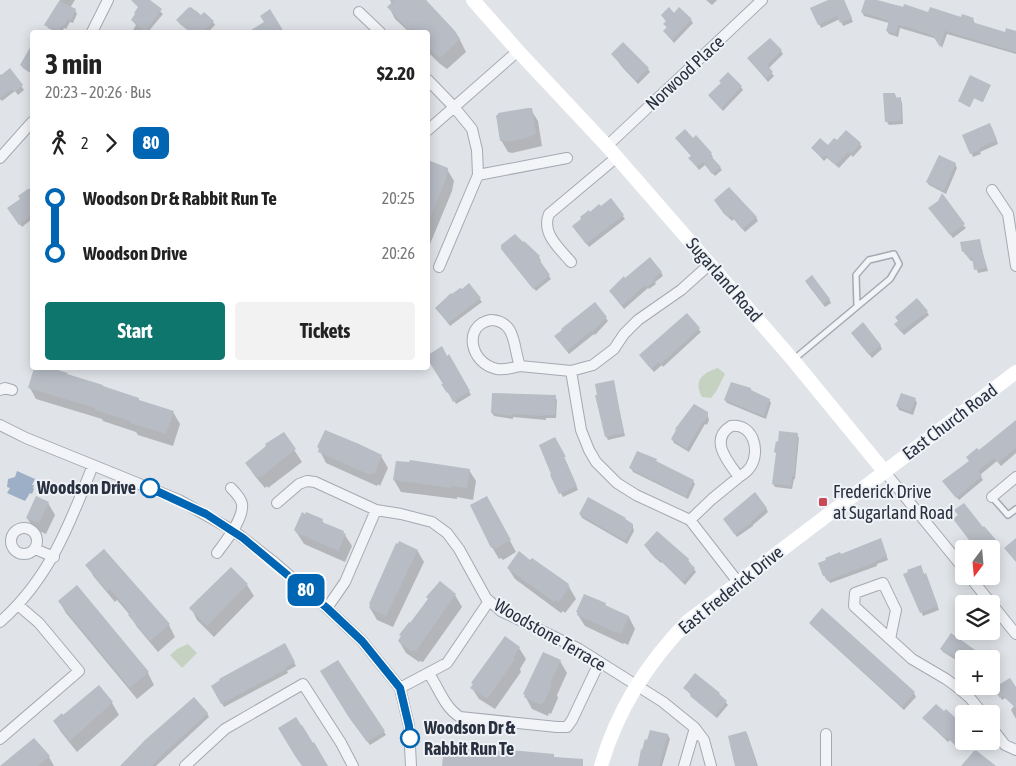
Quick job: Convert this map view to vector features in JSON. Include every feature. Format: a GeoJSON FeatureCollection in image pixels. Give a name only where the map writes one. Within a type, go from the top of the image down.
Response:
{"type":"FeatureCollection","features":[{"type":"Feature","properties":{"kind":"street"},"geometry":{"type":"LineString","coordinates":[[93,30],[108,0]]}},
{"type":"Feature","properties":{"kind":"street","name":"Sugarland Road"},"geometry":{"type":"LineString","coordinates":[[473,0],[617,157],[793,360],[955,558]]}},
{"type":"Feature","properties":{"kind":"street","name":"Norwood Place"},"geometry":{"type":"LineString","coordinates":[[607,146],[762,0]]}},
{"type":"Feature","properties":{"kind":"street"},"geometry":{"type":"LineString","coordinates":[[359,12],[378,30]]}},
{"type":"Feature","properties":{"kind":"street"},"geometry":{"type":"LineString","coordinates":[[430,128],[518,51]]}},
{"type":"Feature","properties":{"kind":"street"},"geometry":{"type":"LineString","coordinates":[[430,82],[454,107],[472,130],[477,150],[478,175],[439,267]]}},
{"type":"Feature","properties":{"kind":"street"},"geometry":{"type":"LineString","coordinates":[[0,158],[30,124]]}},
{"type":"Feature","properties":{"kind":"street"},"geometry":{"type":"LineString","coordinates":[[571,262],[548,234],[546,227],[549,214],[617,157]]}},
{"type":"Feature","properties":{"kind":"street"},"geometry":{"type":"LineString","coordinates":[[478,175],[567,158]]}},
{"type":"Feature","properties":{"kind":"street"},"geometry":{"type":"LineString","coordinates":[[992,190],[1008,214],[1016,266]]}},
{"type":"Feature","properties":{"kind":"street"},"geometry":{"type":"LineString","coordinates":[[520,366],[509,327],[496,320],[487,321],[480,325],[476,330],[472,344],[482,363],[488,366],[502,369],[520,366],[571,371],[588,367],[614,349],[624,334],[638,320],[681,290],[710,264]]}},
{"type":"Feature","properties":{"kind":"street"},"geometry":{"type":"LineString","coordinates":[[571,371],[581,430],[596,462],[617,483],[690,520],[738,582]]}},
{"type":"Feature","properties":{"kind":"street","name":"East Church Road"},"geometry":{"type":"LineString","coordinates":[[884,471],[1016,372]]}},
{"type":"Feature","properties":{"kind":"street"},"geometry":{"type":"LineString","coordinates":[[0,390],[4,388],[12,390]]}},
{"type":"Feature","properties":{"kind":"street"},"geometry":{"type":"LineString","coordinates":[[0,425],[26,438],[179,500],[234,531],[274,563],[362,641],[400,688],[409,726],[411,766]]}},
{"type":"Feature","properties":{"kind":"street"},"geometry":{"type":"LineString","coordinates":[[690,520],[712,498],[739,477],[750,468],[753,462],[754,445],[752,435],[748,430],[736,426],[726,429],[720,444],[724,457],[739,477]]}},
{"type":"Feature","properties":{"kind":"street"},"geometry":{"type":"LineString","coordinates":[[0,622],[18,605],[54,557],[93,465]]}},
{"type":"Feature","properties":{"kind":"street","name":"East Frederick Drive"},"geometry":{"type":"LineString","coordinates":[[601,766],[616,724],[636,685],[662,649],[688,621],[884,471]]}},
{"type":"Feature","properties":{"kind":"street"},"geometry":{"type":"LineString","coordinates":[[992,497],[1016,477]]}},
{"type":"Feature","properties":{"kind":"street","name":"Woodstone Terrace"},"geometry":{"type":"LineString","coordinates":[[277,503],[299,484],[307,481],[315,482],[376,510],[432,522],[447,533],[459,549],[489,601],[501,611],[579,649],[663,702],[694,728],[704,740],[711,766]]}},
{"type":"Feature","properties":{"kind":"street"},"geometry":{"type":"LineString","coordinates":[[217,553],[234,531],[242,504],[240,498],[231,488]]}},
{"type":"Feature","properties":{"kind":"street"},"geometry":{"type":"LineString","coordinates":[[327,608],[345,582],[376,510]]}},
{"type":"Feature","properties":{"kind":"street"},"geometry":{"type":"LineString","coordinates":[[35,549],[54,557]]}},
{"type":"Feature","properties":{"kind":"street"},"geometry":{"type":"LineString","coordinates":[[890,640],[896,610],[883,583],[855,593],[854,606],[890,640],[912,660],[946,678],[976,705]]}},
{"type":"Feature","properties":{"kind":"street"},"geometry":{"type":"LineString","coordinates":[[976,585],[1016,634]]}},
{"type":"Feature","properties":{"kind":"street"},"geometry":{"type":"LineString","coordinates":[[400,688],[448,663],[489,601]]}},
{"type":"Feature","properties":{"kind":"street"},"geometry":{"type":"LineString","coordinates":[[0,739],[79,671],[39,623],[18,605]]}},
{"type":"Feature","properties":{"kind":"street"},"geometry":{"type":"LineString","coordinates":[[429,674],[451,711],[460,717],[567,727],[599,663]]}},
{"type":"Feature","properties":{"kind":"street"},"geometry":{"type":"LineString","coordinates":[[185,766],[225,729],[303,684],[341,743],[353,766]]}},
{"type":"Feature","properties":{"kind":"street"},"geometry":{"type":"LineString","coordinates":[[684,766],[694,728]]}},
{"type":"Feature","properties":{"kind":"street"},"geometry":{"type":"LineString","coordinates":[[826,734],[826,766]]}},
{"type":"Feature","properties":{"kind":"street"},"geometry":{"type":"LineString","coordinates":[[1000,739],[1005,745],[1016,750]]}},
{"type":"Feature","properties":{"kind":"lane"},"geometry":{"type":"LineString","coordinates":[[793,360],[858,306],[890,279],[899,264],[894,254],[869,260],[856,275],[858,306]]}},
{"type":"Feature","properties":{"kind":"lane"},"geometry":{"type":"LineString","coordinates":[[992,497],[1008,515],[1016,509]]}},
{"type":"Feature","properties":{"kind":"green space"},"geometry":{"type":"Polygon","coordinates":[[[718,368],[725,374],[717,390],[711,398],[702,397],[698,386],[701,378],[707,372],[718,368]]]}},
{"type":"Feature","properties":{"kind":"green space"},"geometry":{"type":"Polygon","coordinates":[[[188,644],[197,653],[182,668],[170,655],[188,644]]]}},
{"type":"Feature","properties":{"kind":"water"},"geometry":{"type":"Polygon","coordinates":[[[17,471],[35,479],[32,485],[34,485],[34,489],[32,494],[30,493],[25,501],[7,493],[10,488],[7,487],[8,479],[15,477],[17,471]]]}},
{"type":"Feature","properties":{"kind":"building"},"geometry":{"type":"Polygon","coordinates":[[[131,0],[150,0],[162,9],[146,30],[143,30],[131,20],[138,7],[131,0]]]}},
{"type":"Feature","properties":{"kind":"building"},"geometry":{"type":"Polygon","coordinates":[[[394,0],[426,0],[460,39],[440,58],[430,50],[430,30],[414,30],[411,28],[409,30],[387,7],[394,0]]]}},
{"type":"Feature","properties":{"kind":"building"},"geometry":{"type":"Polygon","coordinates":[[[828,0],[844,0],[852,18],[840,23],[837,16],[818,25],[810,8],[828,0]]]}},
{"type":"Feature","properties":{"kind":"building"},"geometry":{"type":"Polygon","coordinates":[[[865,0],[877,0],[903,7],[904,4],[928,12],[930,7],[961,17],[962,14],[974,18],[972,22],[1005,32],[1006,28],[1016,31],[1016,52],[945,31],[940,47],[933,36],[911,28],[898,25],[896,34],[886,31],[889,21],[861,12],[865,0]]]}},
{"type":"Feature","properties":{"kind":"building"},"geometry":{"type":"Polygon","coordinates":[[[59,1],[76,9],[71,20],[68,19],[59,30],[54,30],[44,25],[59,1]]]}},
{"type":"Feature","properties":{"kind":"building"},"geometry":{"type":"Polygon","coordinates":[[[189,7],[201,15],[204,12],[214,21],[205,30],[188,30],[176,20],[189,7]]]}},
{"type":"Feature","properties":{"kind":"building"},"geometry":{"type":"Polygon","coordinates":[[[669,7],[674,13],[679,7],[692,19],[672,40],[663,31],[667,27],[663,24],[666,21],[661,15],[669,7]]]}},
{"type":"Feature","properties":{"kind":"building"},"geometry":{"type":"Polygon","coordinates":[[[270,9],[283,30],[251,30],[264,22],[260,16],[270,9]]]}},
{"type":"Feature","properties":{"kind":"building"},"geometry":{"type":"Polygon","coordinates":[[[770,38],[782,50],[767,65],[773,72],[766,79],[747,58],[770,38]]]}},
{"type":"Feature","properties":{"kind":"building"},"geometry":{"type":"Polygon","coordinates":[[[623,42],[649,68],[636,81],[611,54],[623,42]]]}},
{"type":"Feature","properties":{"kind":"building"},"geometry":{"type":"Polygon","coordinates":[[[30,48],[30,72],[20,65],[30,48]]]}},
{"type":"Feature","properties":{"kind":"building"},"geometry":{"type":"Polygon","coordinates":[[[10,68],[23,85],[15,92],[12,89],[0,98],[0,76],[10,68]]]}},
{"type":"Feature","properties":{"kind":"building"},"geometry":{"type":"Polygon","coordinates":[[[728,72],[742,86],[721,109],[708,95],[721,83],[719,81],[728,72]]]}},
{"type":"Feature","properties":{"kind":"building"},"geometry":{"type":"Polygon","coordinates":[[[970,75],[991,85],[982,102],[974,98],[969,107],[958,101],[970,75]]]}},
{"type":"Feature","properties":{"kind":"building"},"geometry":{"type":"Polygon","coordinates":[[[883,93],[895,93],[895,98],[901,97],[901,121],[885,122],[883,93]]]}},
{"type":"Feature","properties":{"kind":"building"},"geometry":{"type":"Polygon","coordinates":[[[532,108],[536,134],[524,139],[500,141],[496,115],[498,113],[532,108]]]}},
{"type":"Feature","properties":{"kind":"building"},"geometry":{"type":"Polygon","coordinates":[[[990,123],[997,140],[970,154],[962,135],[990,123]]]}},
{"type":"Feature","properties":{"kind":"building"},"geometry":{"type":"Polygon","coordinates":[[[685,129],[693,138],[696,135],[712,153],[710,155],[721,167],[712,174],[703,162],[697,167],[688,158],[691,156],[675,138],[685,129]]]}},
{"type":"Feature","properties":{"kind":"building"},"geometry":{"type":"Polygon","coordinates":[[[846,130],[861,143],[851,154],[848,152],[836,165],[825,155],[822,158],[811,148],[820,138],[828,145],[834,138],[837,140],[846,130]]]}},
{"type":"Feature","properties":{"kind":"building"},"geometry":{"type":"Polygon","coordinates":[[[939,155],[956,163],[944,191],[926,182],[939,155]]]}},
{"type":"Feature","properties":{"kind":"building"},"geometry":{"type":"Polygon","coordinates":[[[430,161],[448,168],[446,179],[430,217],[430,161]]]}},
{"type":"Feature","properties":{"kind":"building"},"geometry":{"type":"Polygon","coordinates":[[[729,187],[757,217],[742,229],[731,216],[729,218],[724,214],[714,200],[729,187]]]}},
{"type":"Feature","properties":{"kind":"building"},"geometry":{"type":"Polygon","coordinates":[[[28,189],[30,192],[30,217],[19,225],[7,208],[20,199],[18,196],[28,189]]]}},
{"type":"Feature","properties":{"kind":"building"},"geometry":{"type":"Polygon","coordinates":[[[942,193],[965,224],[950,235],[928,208],[938,201],[942,193]]]}},
{"type":"Feature","properties":{"kind":"building"},"geometry":{"type":"Polygon","coordinates":[[[611,198],[624,215],[586,244],[572,226],[589,210],[590,212],[599,204],[601,206],[611,198]]]}},
{"type":"Feature","properties":{"kind":"building"},"geometry":{"type":"Polygon","coordinates":[[[515,234],[540,256],[538,258],[550,275],[533,289],[501,249],[501,245],[515,234]]]}},
{"type":"Feature","properties":{"kind":"building"},"geometry":{"type":"Polygon","coordinates":[[[980,239],[986,268],[974,270],[972,257],[968,258],[964,251],[962,252],[960,242],[980,239]]]}},
{"type":"Feature","properties":{"kind":"building"},"geometry":{"type":"Polygon","coordinates":[[[650,257],[662,272],[647,287],[645,285],[622,306],[609,291],[624,276],[625,278],[650,257]]]}},
{"type":"Feature","properties":{"kind":"building"},"geometry":{"type":"Polygon","coordinates":[[[812,275],[830,299],[823,304],[805,281],[812,275]]]}},
{"type":"Feature","properties":{"kind":"building"},"geometry":{"type":"Polygon","coordinates":[[[469,283],[481,298],[448,323],[435,308],[451,293],[460,288],[462,289],[469,283]]]}},
{"type":"Feature","properties":{"kind":"building"},"geometry":{"type":"Polygon","coordinates":[[[917,298],[928,311],[901,332],[894,324],[898,321],[895,317],[917,298]]]}},
{"type":"Feature","properties":{"kind":"building"},"geometry":{"type":"Polygon","coordinates":[[[595,302],[607,317],[592,332],[567,351],[554,336],[595,302]]]}},
{"type":"Feature","properties":{"kind":"building"},"geometry":{"type":"Polygon","coordinates":[[[687,313],[700,328],[661,364],[659,362],[651,369],[639,355],[687,313]]]}},
{"type":"Feature","properties":{"kind":"building"},"geometry":{"type":"Polygon","coordinates":[[[863,322],[881,345],[869,355],[851,333],[863,322]]]}},
{"type":"Feature","properties":{"kind":"building"},"geometry":{"type":"Polygon","coordinates":[[[442,346],[447,356],[449,354],[470,391],[453,402],[430,363],[430,354],[442,346]]]}},
{"type":"Feature","properties":{"kind":"building"},"geometry":{"type":"Polygon","coordinates":[[[33,370],[58,370],[174,411],[166,434],[130,423],[130,421],[95,410],[95,408],[28,388],[33,370]]]}},
{"type":"Feature","properties":{"kind":"building"},"geometry":{"type":"Polygon","coordinates":[[[614,380],[624,433],[605,437],[595,395],[597,395],[595,384],[614,380]]]}},
{"type":"Feature","properties":{"kind":"building"},"geometry":{"type":"Polygon","coordinates":[[[731,382],[751,388],[751,390],[770,399],[764,416],[724,400],[731,382]]]}},
{"type":"Feature","properties":{"kind":"building"},"geometry":{"type":"Polygon","coordinates":[[[492,393],[556,395],[555,415],[512,414],[512,416],[491,413],[492,393]]]}},
{"type":"Feature","properties":{"kind":"building"},"geometry":{"type":"Polygon","coordinates":[[[901,393],[916,398],[911,412],[896,406],[901,393]]]}},
{"type":"Feature","properties":{"kind":"building"},"geometry":{"type":"Polygon","coordinates":[[[694,404],[708,412],[708,416],[703,421],[687,449],[671,439],[675,429],[694,404]]]}},
{"type":"Feature","properties":{"kind":"building"},"geometry":{"type":"Polygon","coordinates":[[[1016,420],[1016,448],[998,463],[994,458],[978,471],[982,476],[956,498],[942,481],[969,461],[966,457],[977,448],[979,450],[1016,420]]]}},
{"type":"Feature","properties":{"kind":"building"},"geometry":{"type":"Polygon","coordinates":[[[325,430],[382,455],[374,475],[371,473],[370,475],[318,452],[319,448],[317,447],[325,430]]]}},
{"type":"Feature","properties":{"kind":"building"},"geometry":{"type":"Polygon","coordinates":[[[779,431],[798,433],[794,476],[792,476],[791,486],[772,484],[776,453],[774,452],[776,441],[778,442],[779,431]]]}},
{"type":"Feature","properties":{"kind":"building"},"geometry":{"type":"Polygon","coordinates":[[[284,432],[296,449],[261,477],[257,478],[245,463],[266,446],[265,444],[284,432]]]}},
{"type":"Feature","properties":{"kind":"building"},"geometry":{"type":"Polygon","coordinates":[[[555,437],[566,457],[564,457],[577,486],[559,494],[539,445],[555,437]]]}},
{"type":"Feature","properties":{"kind":"building"},"geometry":{"type":"Polygon","coordinates":[[[637,451],[657,459],[656,461],[694,480],[686,497],[629,468],[637,451]]]}},
{"type":"Feature","properties":{"kind":"building"},"geometry":{"type":"Polygon","coordinates":[[[410,460],[470,469],[467,488],[451,486],[451,488],[393,480],[396,461],[409,462],[410,460]]]}},
{"type":"Feature","properties":{"kind":"building"},"geometry":{"type":"Polygon","coordinates":[[[755,492],[767,508],[735,535],[723,519],[755,492]]]}},
{"type":"Feature","properties":{"kind":"building"},"geometry":{"type":"Polygon","coordinates":[[[36,496],[49,502],[39,523],[26,518],[36,496]]]}},
{"type":"Feature","properties":{"kind":"building"},"geometry":{"type":"Polygon","coordinates":[[[487,496],[511,540],[495,549],[494,546],[491,548],[470,505],[487,496]]]}},
{"type":"Feature","properties":{"kind":"building"},"geometry":{"type":"Polygon","coordinates":[[[588,497],[626,518],[633,524],[625,541],[579,514],[588,497]]]}},
{"type":"Feature","properties":{"kind":"building"},"geometry":{"type":"Polygon","coordinates":[[[964,503],[996,540],[969,540],[953,519],[958,515],[954,510],[964,503]]]}},
{"type":"Feature","properties":{"kind":"building"},"geometry":{"type":"Polygon","coordinates":[[[302,512],[323,519],[322,522],[344,531],[343,533],[346,534],[338,551],[295,532],[294,530],[302,512]]]}},
{"type":"Feature","properties":{"kind":"building"},"geometry":{"type":"Polygon","coordinates":[[[657,531],[689,559],[688,561],[695,568],[683,582],[650,553],[644,545],[657,531]]]}},
{"type":"Feature","properties":{"kind":"building"},"geometry":{"type":"Polygon","coordinates":[[[881,538],[887,556],[827,581],[825,575],[823,576],[818,563],[826,560],[825,558],[840,552],[841,554],[881,538]]]}},
{"type":"Feature","properties":{"kind":"building"},"geometry":{"type":"Polygon","coordinates":[[[1016,538],[1016,562],[1004,548],[1016,538]]]}},
{"type":"Feature","properties":{"kind":"building"},"geometry":{"type":"Polygon","coordinates":[[[399,541],[418,550],[386,616],[369,608],[369,604],[396,543],[398,544],[399,541]]]}},
{"type":"Feature","properties":{"kind":"building"},"geometry":{"type":"Polygon","coordinates":[[[104,549],[170,624],[150,641],[128,615],[130,613],[110,589],[107,591],[85,565],[104,549]]]}},
{"type":"Feature","properties":{"kind":"building"},"geometry":{"type":"Polygon","coordinates":[[[519,551],[569,584],[568,586],[570,587],[558,603],[507,568],[519,551]]]}},
{"type":"Feature","properties":{"kind":"building"},"geometry":{"type":"Polygon","coordinates":[[[921,565],[924,574],[926,573],[938,606],[920,613],[903,574],[908,572],[907,570],[921,565]]]}},
{"type":"Feature","properties":{"kind":"building"},"geometry":{"type":"Polygon","coordinates":[[[231,567],[248,584],[207,626],[189,608],[231,567]]]}},
{"type":"Feature","properties":{"kind":"building"},"geometry":{"type":"Polygon","coordinates":[[[440,581],[456,594],[416,651],[412,652],[398,641],[401,636],[399,635],[410,623],[428,599],[426,597],[440,581]]]}},
{"type":"Feature","properties":{"kind":"building"},"geometry":{"type":"Polygon","coordinates":[[[77,585],[149,672],[130,688],[58,601],[77,585]]]}},
{"type":"Feature","properties":{"kind":"building"},"geometry":{"type":"Polygon","coordinates":[[[584,594],[606,603],[605,605],[629,616],[621,634],[577,615],[578,612],[576,612],[584,594]]]}},
{"type":"Feature","properties":{"kind":"building"},"geometry":{"type":"Polygon","coordinates":[[[822,608],[915,692],[902,707],[809,623],[822,608]]]}},
{"type":"Feature","properties":{"kind":"building"},"geometry":{"type":"Polygon","coordinates":[[[951,633],[955,636],[955,640],[961,640],[975,650],[955,650],[955,658],[940,649],[951,633]]]}},
{"type":"Feature","properties":{"kind":"building"},"geometry":{"type":"Polygon","coordinates":[[[505,636],[520,647],[514,657],[515,659],[488,698],[486,698],[470,688],[473,684],[471,683],[505,636]]]}},
{"type":"Feature","properties":{"kind":"building"},"geometry":{"type":"Polygon","coordinates":[[[285,643],[295,662],[286,667],[287,669],[221,704],[211,686],[219,679],[285,643]]]}},
{"type":"Feature","properties":{"kind":"building"},"geometry":{"type":"Polygon","coordinates":[[[543,652],[561,660],[544,703],[541,705],[524,697],[525,695],[523,694],[543,652]]]}},
{"type":"Feature","properties":{"kind":"building"},"geometry":{"type":"Polygon","coordinates":[[[338,660],[385,731],[367,742],[320,671],[338,660]]]}},
{"type":"Feature","properties":{"kind":"building"},"geometry":{"type":"Polygon","coordinates":[[[695,673],[727,701],[715,716],[683,688],[695,673]]]}},
{"type":"Feature","properties":{"kind":"building"},"geometry":{"type":"Polygon","coordinates":[[[1010,678],[1016,687],[1016,708],[1002,695],[1000,698],[998,695],[1000,695],[1000,684],[1010,678]]]}},
{"type":"Feature","properties":{"kind":"building"},"geometry":{"type":"Polygon","coordinates":[[[99,685],[113,702],[70,741],[53,721],[99,685]]]}},
{"type":"Feature","properties":{"kind":"building"},"geometry":{"type":"Polygon","coordinates":[[[194,697],[208,713],[161,757],[151,766],[120,766],[145,740],[194,697]]]}},
{"type":"Feature","properties":{"kind":"building"},"geometry":{"type":"Polygon","coordinates":[[[936,704],[944,711],[946,709],[955,718],[955,745],[948,738],[946,739],[922,718],[936,704]]]}},
{"type":"Feature","properties":{"kind":"building"},"geometry":{"type":"Polygon","coordinates":[[[296,717],[328,766],[302,766],[295,756],[278,728],[296,717]]]}},
{"type":"Feature","properties":{"kind":"building"},"geometry":{"type":"Polygon","coordinates":[[[650,730],[668,734],[659,766],[638,766],[641,749],[645,739],[647,740],[650,730]]]}},
{"type":"Feature","properties":{"kind":"building"},"geometry":{"type":"Polygon","coordinates":[[[746,731],[757,766],[735,766],[728,736],[746,731]]]}},
{"type":"Feature","properties":{"kind":"building"},"geometry":{"type":"Polygon","coordinates":[[[34,738],[50,756],[38,766],[0,766],[34,738]]]}},
{"type":"Feature","properties":{"kind":"building"},"geometry":{"type":"Polygon","coordinates":[[[444,746],[470,749],[470,747],[479,746],[491,748],[490,750],[554,754],[554,757],[583,759],[583,766],[442,766],[444,746]]]}},
{"type":"Feature","properties":{"kind":"building"},"geometry":{"type":"Polygon","coordinates":[[[974,751],[977,751],[996,766],[961,766],[974,751]]]}},
{"type":"Feature","properties":{"kind":"bus line","name":"80"},"geometry":{"type":"LineString","coordinates":[[150,488],[179,500],[234,531],[327,608],[362,641],[400,688],[410,738]]}},
{"type":"Feature","properties":{"kind":"place","name":"Woodson Drive"},"geometry":{"type":"Point","coordinates":[150,488]}},
{"type":"Feature","properties":{"kind":"place","name":"Frederick Drive at Sugarland Road"},"geometry":{"type":"Point","coordinates":[823,502]}},
{"type":"Feature","properties":{"kind":"place","name":"Woodson Dr & Rabbit Run Te"},"geometry":{"type":"Point","coordinates":[410,738]}}]}
